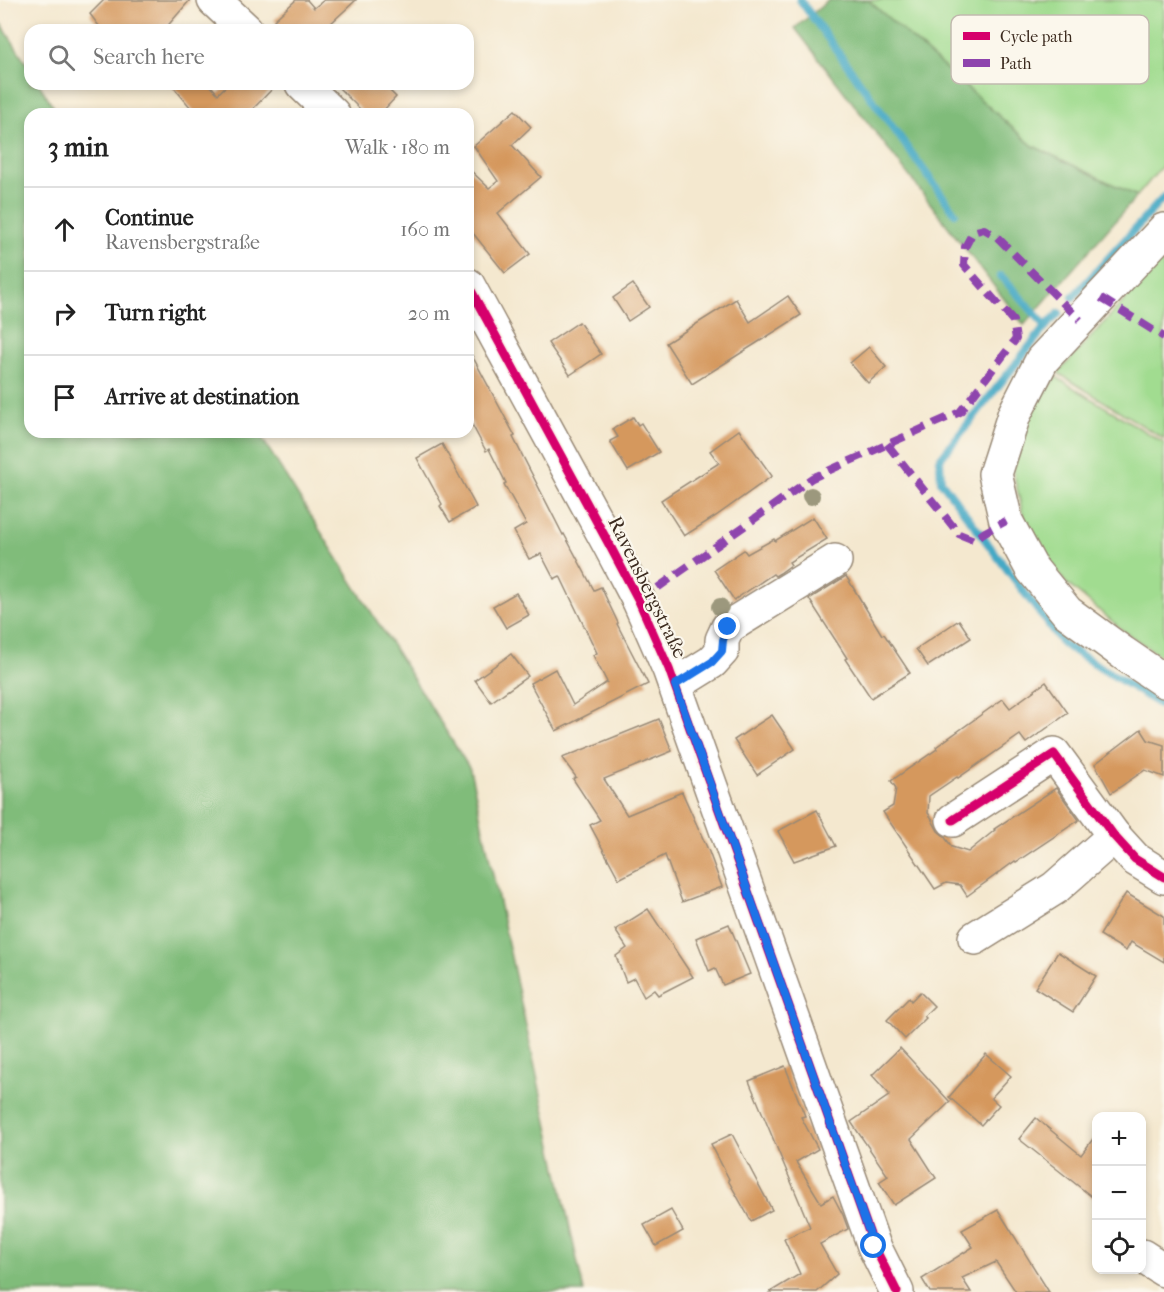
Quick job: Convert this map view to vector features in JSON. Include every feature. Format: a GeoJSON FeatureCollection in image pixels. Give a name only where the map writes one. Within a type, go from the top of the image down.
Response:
{"type":"FeatureCollection","features":[{"type":"Feature","properties":{"kind":"street"},"geometry":{"type":"LineString","coordinates":[[214,0],[240,24]]}},
{"type":"Feature","properties":{"kind":"street"},"geometry":{"type":"LineString","coordinates":[[308,90],[327,108]]}},
{"type":"Feature","properties":{"kind":"street"},"geometry":{"type":"LineString","coordinates":[[1164,230],[1042,360],[1014,415],[994,474],[1006,522],[1032,569],[1060,604],[1067,612],[1164,681]]}},
{"type":"Feature","properties":{"kind":"street","name":"Ravensbergstraße"},"geometry":{"type":"LineString","coordinates":[[474,296],[639,601],[675,685],[874,1246],[897,1292]]}},
{"type":"Feature","properties":{"kind":"street"},"geometry":{"type":"LineString","coordinates":[[675,685],[712,662],[722,651],[728,627],[835,561]]}},
{"type":"Feature","properties":{"kind":"street"},"geometry":{"type":"LineString","coordinates":[[953,820],[1054,754],[1114,836],[1135,859],[1164,877]]}},
{"type":"Feature","properties":{"kind":"street"},"geometry":{"type":"LineString","coordinates":[[975,938],[1055,888],[1114,836]]}},
{"type":"Feature","properties":{"kind":"street"},"geometry":{"type":"LineString","coordinates":[[1146,1259],[1164,1270]]}},
{"type":"Feature","properties":{"kind":"green space"},"geometry":{"type":"Polygon","coordinates":[[[829,0],[868,0],[951,73],[951,84],[963,84],[1033,146],[1137,196],[1024,325],[795,28],[829,0]]]}},
{"type":"Feature","properties":{"kind":"green space"},"geometry":{"type":"Polygon","coordinates":[[[868,0],[1164,0],[1164,164],[1137,196],[1033,146],[963,84],[1149,84],[1149,15],[951,15],[951,73],[868,0]]]}},
{"type":"Feature","properties":{"kind":"green space"},"geometry":{"type":"Polygon","coordinates":[[[0,22],[24,60],[24,90],[43,90],[54,108],[24,108],[24,438],[262,438],[470,769],[584,1292],[0,1292],[0,22]]]}},
{"type":"Feature","properties":{"kind":"green space"},"geometry":{"type":"Polygon","coordinates":[[[1164,257],[1164,439],[1058,373],[1164,257]]]}},
{"type":"Feature","properties":{"kind":"green space"},"geometry":{"type":"Polygon","coordinates":[[[1056,377],[1164,443],[1164,658],[1125,632],[1065,582],[1027,532],[1013,471],[1022,423],[1056,377]]]}},
{"type":"Feature","properties":{"kind":"building"},"geometry":{"type":"Polygon","coordinates":[[[104,0],[190,0],[169,24],[98,24],[90,14],[104,0]]]}},
{"type":"Feature","properties":{"kind":"building"},"geometry":{"type":"Polygon","coordinates":[[[296,0],[307,0],[314,8],[324,0],[356,0],[330,24],[278,24],[274,20],[296,0]]]}},
{"type":"Feature","properties":{"kind":"building"},"geometry":{"type":"Polygon","coordinates":[[[176,90],[214,90],[218,94],[222,90],[271,90],[254,108],[191,108],[176,90]]]}},
{"type":"Feature","properties":{"kind":"building"},"geometry":{"type":"Polygon","coordinates":[[[341,90],[389,90],[396,97],[386,108],[359,108],[341,90]]]}},
{"type":"Feature","properties":{"kind":"building"},"geometry":{"type":"Polygon","coordinates":[[[515,110],[531,127],[512,145],[541,177],[498,213],[530,254],[505,273],[474,234],[474,174],[489,188],[498,181],[474,146],[515,110]]]}},
{"type":"Feature","properties":{"kind":"building"},"geometry":{"type":"Polygon","coordinates":[[[633,284],[649,307],[628,321],[613,298],[633,284]]]}},
{"type":"Feature","properties":{"kind":"building"},"geometry":{"type":"Polygon","coordinates":[[[788,296],[801,315],[692,384],[666,343],[736,299],[750,322],[788,296]]]}},
{"type":"Feature","properties":{"kind":"building"},"geometry":{"type":"Polygon","coordinates":[[[579,322],[601,354],[570,375],[548,343],[579,322]]]}},
{"type":"Feature","properties":{"kind":"building"},"geometry":{"type":"Polygon","coordinates":[[[869,347],[886,367],[868,383],[850,363],[869,347]]]}},
{"type":"Feature","properties":{"kind":"building"},"geometry":{"type":"Polygon","coordinates":[[[474,359],[515,436],[513,437],[563,535],[594,590],[601,587],[648,684],[556,731],[530,683],[555,669],[573,705],[607,682],[593,655],[597,653],[560,576],[554,579],[541,554],[529,559],[514,531],[526,524],[504,484],[506,483],[489,449],[486,451],[474,428],[474,359]]]}},
{"type":"Feature","properties":{"kind":"building"},"geometry":{"type":"Polygon","coordinates":[[[633,417],[638,425],[641,423],[659,452],[628,471],[610,441],[618,437],[613,429],[633,417]]]}},
{"type":"Feature","properties":{"kind":"building"},"geometry":{"type":"Polygon","coordinates":[[[739,430],[772,476],[684,536],[661,500],[719,463],[710,451],[739,430]]]}},
{"type":"Feature","properties":{"kind":"building"},"geometry":{"type":"Polygon","coordinates":[[[442,444],[476,507],[450,522],[417,458],[442,444]]]}},
{"type":"Feature","properties":{"kind":"building"},"geometry":{"type":"Polygon","coordinates":[[[813,517],[827,539],[789,562],[791,565],[780,573],[775,576],[773,574],[734,600],[714,570],[744,550],[747,554],[774,539],[775,541],[813,517]]]}},
{"type":"Feature","properties":{"kind":"building"},"geometry":{"type":"Polygon","coordinates":[[[846,576],[882,635],[884,634],[910,673],[871,698],[809,599],[846,576]]]}},
{"type":"Feature","properties":{"kind":"building"},"geometry":{"type":"Polygon","coordinates":[[[516,593],[529,615],[506,628],[493,606],[516,593]]]}},
{"type":"Feature","properties":{"kind":"building"},"geometry":{"type":"Polygon","coordinates":[[[959,620],[971,638],[928,666],[916,649],[959,620]]]}},
{"type":"Feature","properties":{"kind":"building"},"geometry":{"type":"Polygon","coordinates":[[[511,654],[528,676],[491,702],[475,680],[511,654]]]}},
{"type":"Feature","properties":{"kind":"building"},"geometry":{"type":"Polygon","coordinates":[[[1046,682],[1068,713],[1026,743],[1020,735],[929,796],[928,813],[938,831],[952,847],[968,852],[994,829],[1056,788],[1079,820],[1015,861],[967,896],[960,885],[946,883],[935,889],[883,812],[893,806],[896,788],[891,781],[1003,699],[1010,708],[1046,682]]]}},
{"type":"Feature","properties":{"kind":"building"},"geometry":{"type":"Polygon","coordinates":[[[772,715],[795,749],[757,775],[734,740],[772,715]]]}},
{"type":"Feature","properties":{"kind":"building"},"geometry":{"type":"Polygon","coordinates":[[[659,719],[672,751],[604,779],[627,815],[682,792],[722,887],[682,902],[665,855],[619,879],[590,825],[600,820],[573,779],[576,777],[562,758],[659,719]]]}},
{"type":"Feature","properties":{"kind":"building"},"geometry":{"type":"Polygon","coordinates":[[[1141,729],[1148,740],[1164,745],[1164,777],[1145,770],[1111,793],[1095,764],[1141,729]]]}},
{"type":"Feature","properties":{"kind":"building"},"geometry":{"type":"Polygon","coordinates":[[[817,810],[836,846],[794,861],[778,831],[817,810]]]}},
{"type":"Feature","properties":{"kind":"building"},"geometry":{"type":"Polygon","coordinates":[[[1126,893],[1164,916],[1164,962],[1131,942],[1126,951],[1100,935],[1126,893]]]}},
{"type":"Feature","properties":{"kind":"building"},"geometry":{"type":"Polygon","coordinates":[[[648,909],[693,977],[658,995],[654,990],[644,997],[634,978],[626,982],[616,956],[627,948],[615,930],[648,909]]]}},
{"type":"Feature","properties":{"kind":"building"},"geometry":{"type":"Polygon","coordinates":[[[729,924],[750,974],[723,985],[715,968],[709,971],[696,938],[729,924]]]}},
{"type":"Feature","properties":{"kind":"building"},"geometry":{"type":"Polygon","coordinates":[[[1058,952],[1096,976],[1073,1012],[1035,988],[1058,952]]]}},
{"type":"Feature","properties":{"kind":"building"},"geometry":{"type":"Polygon","coordinates":[[[920,992],[934,1006],[924,1016],[926,1018],[905,1039],[887,1020],[909,998],[911,1001],[920,992]]]}},
{"type":"Feature","properties":{"kind":"building"},"geometry":{"type":"Polygon","coordinates":[[[900,1048],[950,1102],[911,1139],[936,1178],[894,1205],[879,1182],[888,1176],[851,1122],[890,1095],[872,1075],[900,1048]]]}},
{"type":"Feature","properties":{"kind":"building"},"geometry":{"type":"Polygon","coordinates":[[[986,1054],[1011,1076],[991,1098],[999,1105],[981,1125],[949,1097],[986,1054]]]}},
{"type":"Feature","properties":{"kind":"building"},"geometry":{"type":"Polygon","coordinates":[[[785,1066],[805,1116],[801,1117],[818,1149],[796,1162],[821,1203],[833,1196],[848,1229],[820,1244],[837,1274],[817,1292],[770,1292],[800,1274],[784,1239],[810,1227],[749,1081],[785,1066]]]}},
{"type":"Feature","properties":{"kind":"building"},"geometry":{"type":"Polygon","coordinates":[[[1036,1118],[1081,1155],[1092,1140],[1092,1197],[1019,1139],[1036,1118]]]}},
{"type":"Feature","properties":{"kind":"building"},"geometry":{"type":"Polygon","coordinates":[[[732,1134],[772,1210],[751,1221],[711,1144],[732,1134]]]}},
{"type":"Feature","properties":{"kind":"building"},"geometry":{"type":"Polygon","coordinates":[[[671,1210],[683,1231],[656,1246],[644,1225],[671,1210]]]}},
{"type":"Feature","properties":{"kind":"building"},"geometry":{"type":"Polygon","coordinates":[[[998,1210],[1049,1292],[1016,1292],[996,1262],[962,1278],[971,1292],[930,1292],[922,1279],[973,1247],[962,1230],[998,1210]]]}},
{"type":"Feature","properties":{"kind":"waterway"},"geometry":{"type":"LineString","coordinates":[[800,0],[955,213]]}},
{"type":"Feature","properties":{"kind":"waterway"},"geometry":{"type":"LineString","coordinates":[[1073,297],[1164,197]]}},
{"type":"Feature","properties":{"kind":"waterway"},"geometry":{"type":"LineString","coordinates":[[1001,276],[1046,326]]}},
{"type":"Feature","properties":{"kind":"waterway"},"geometry":{"type":"LineString","coordinates":[[1059,313],[1046,326],[940,459],[941,481],[1063,644],[1164,707]]}},
{"type":"Feature","properties":{"kind":"marked path"},"geometry":{"type":"LineString","coordinates":[[639,601],[812,478],[960,412],[1016,339],[1013,321],[964,265],[965,247],[973,232],[984,229],[996,236],[1080,320]]}},
{"type":"Feature","properties":{"kind":"marked path"},"geometry":{"type":"LineString","coordinates":[[1101,298],[1164,337]]}},
{"type":"Feature","properties":{"kind":"marked path"},"geometry":{"type":"LineString","coordinates":[[887,444],[959,534],[974,540],[1006,521]]}},
{"type":"Feature","properties":{"kind":"cycle path"},"geometry":{"type":"LineString","coordinates":[[474,296],[639,601],[669,669],[874,1246],[897,1292]]}},
{"type":"Feature","properties":{"kind":"cycle path"},"geometry":{"type":"LineString","coordinates":[[953,820],[1054,754],[1114,836],[1135,859],[1164,877]]}},
{"type":"Feature","properties":{"kind":"route"},"geometry":{"type":"LineString","coordinates":[[728,627],[722,651],[712,662],[675,685],[874,1246]]}}]}
